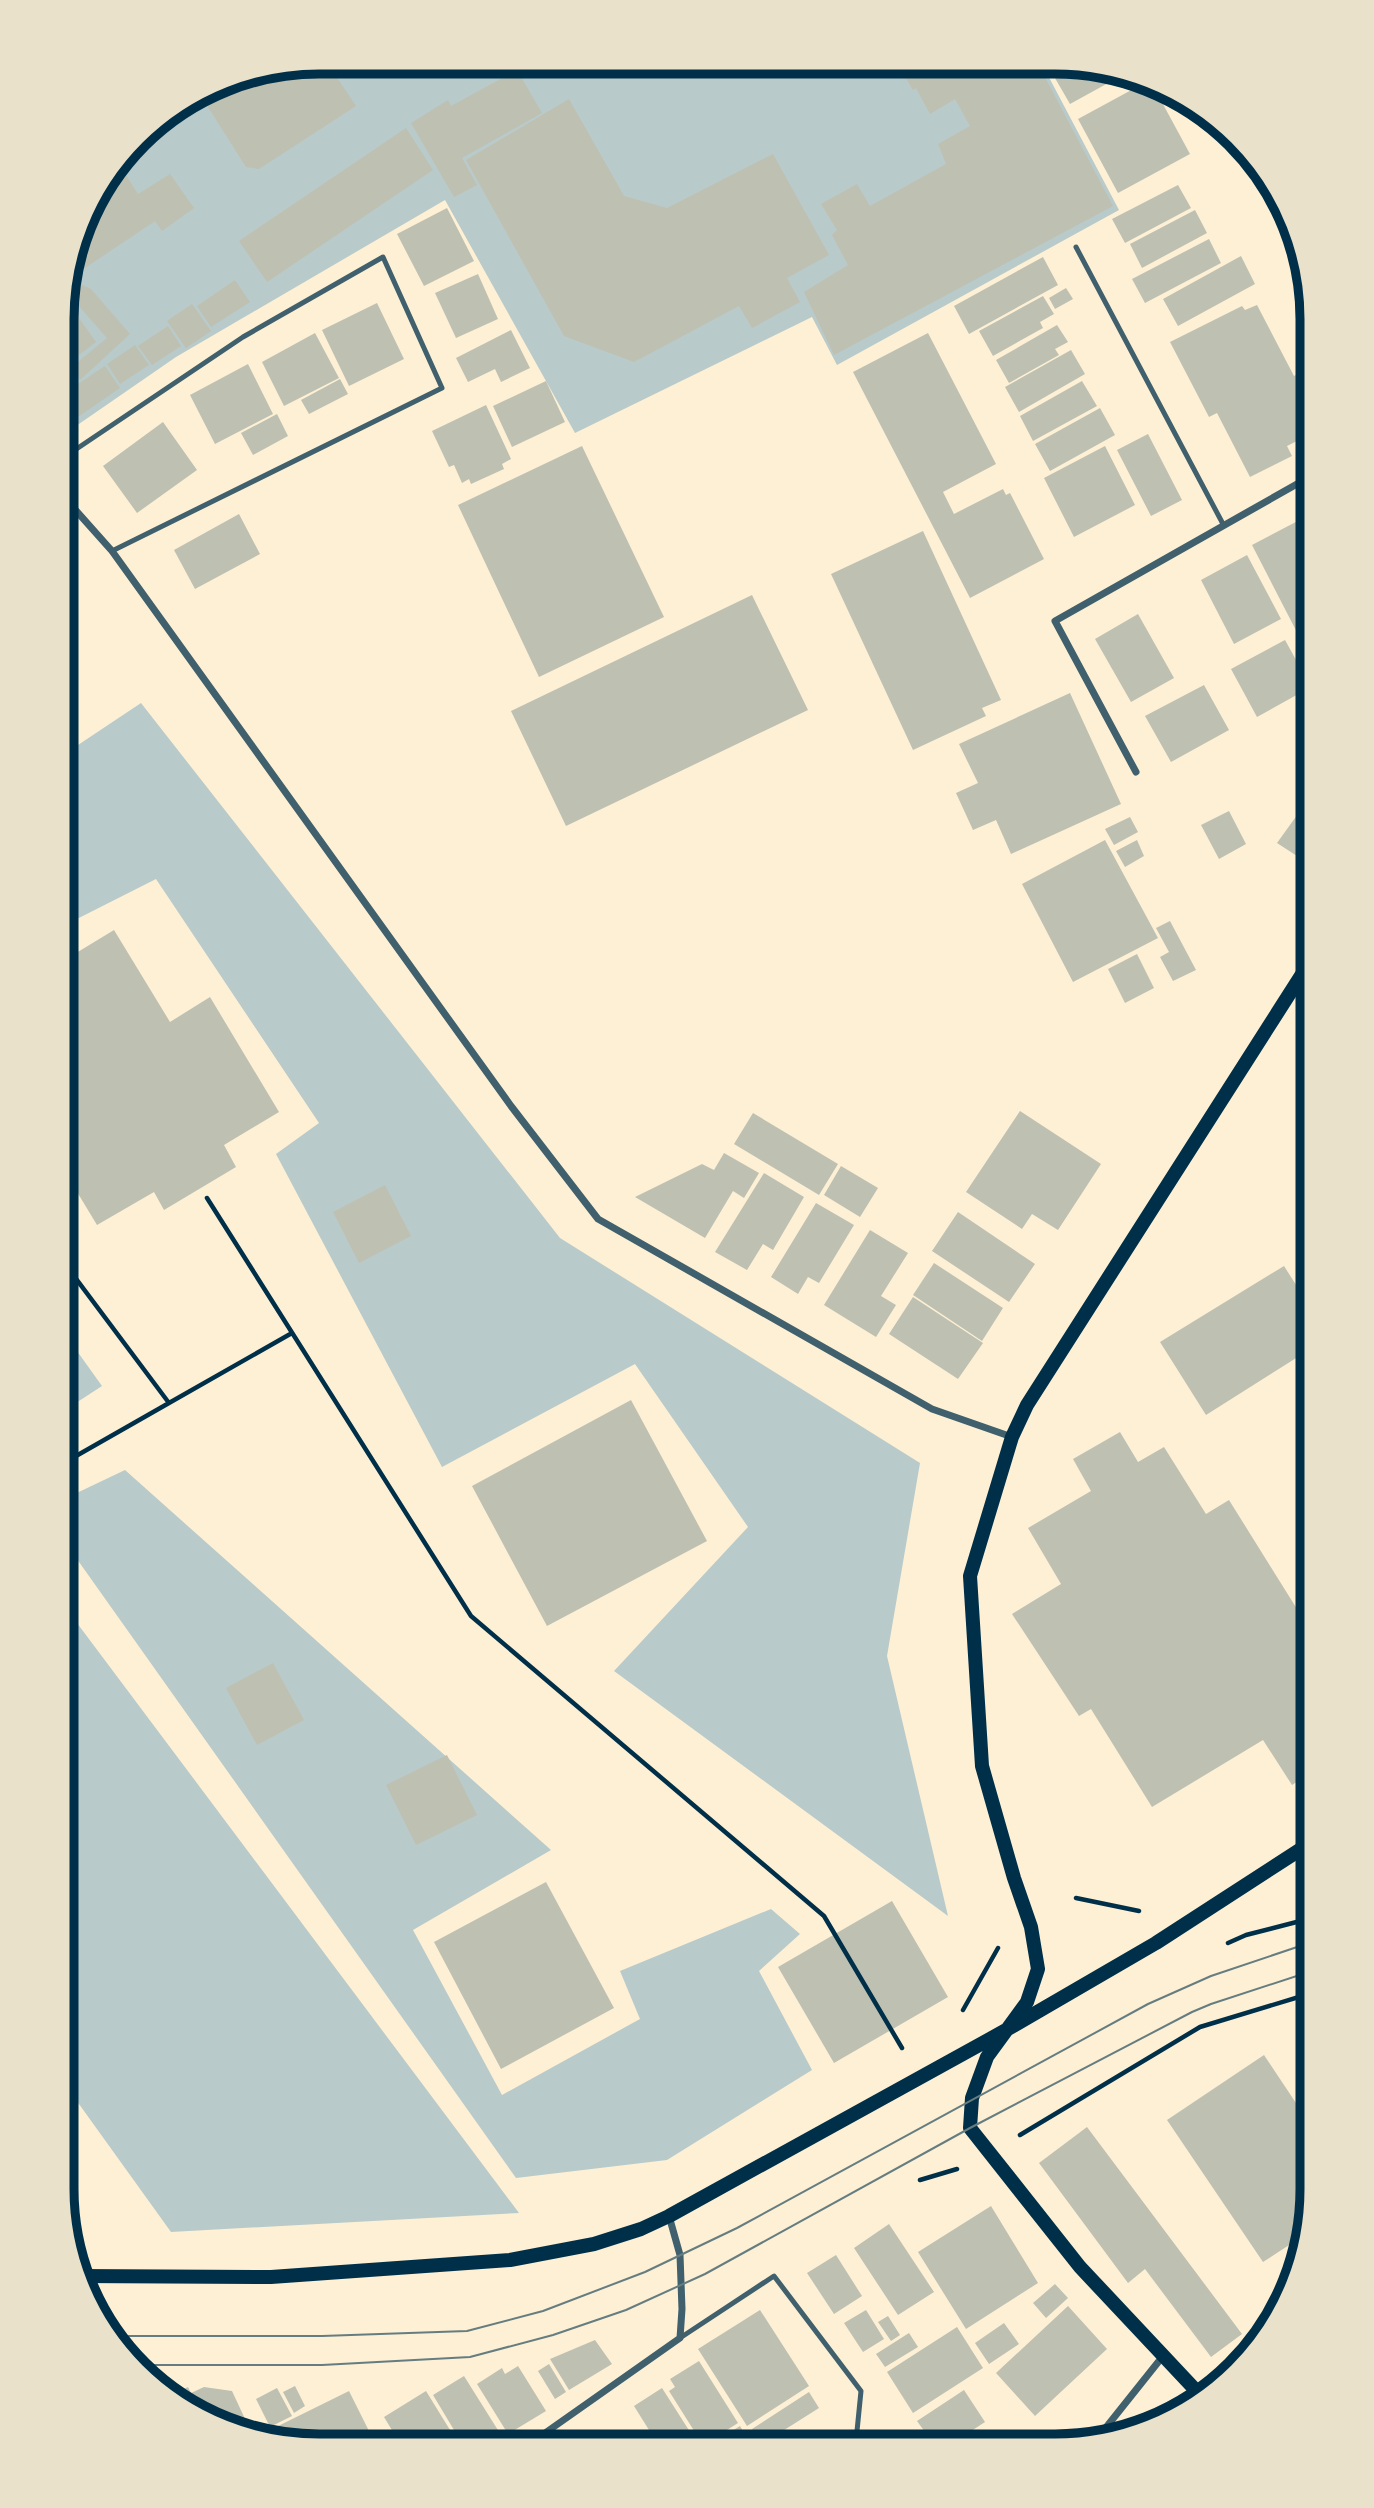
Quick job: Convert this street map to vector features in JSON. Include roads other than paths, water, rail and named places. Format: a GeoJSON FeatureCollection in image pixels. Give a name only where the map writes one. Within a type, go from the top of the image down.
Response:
{"type":"FeatureCollection","features":[{"type":"Feature","properties":{"kind":"main road"},"geometry":{"type":"LineString","coordinates":[[1195,2390],[1080,2267],[970,2128],[972,2098],[982,2068],[1027,2002],[1038,1969],[1031,1927],[982,1766],[970,1576],[1012,1437],[1027,1405],[1300,976]]}},
{"type":"Feature","properties":{"kind":"main road"},"geometry":{"type":"LineString","coordinates":[[90,2276],[271,2277],[510,2260],[594,2245],[641,2229],[1009,2029],[1156,1943],[1300,1850]]}},
{"type":"Feature","properties":{"kind":"street"},"geometry":{"type":"LineString","coordinates":[[1136,772],[1055,621],[1300,482]]}},
{"type":"Feature","properties":{"kind":"street"},"geometry":{"type":"LineString","coordinates":[[74,509],[111,551],[511,1107],[597,1219],[932,1409],[1012,1437]]}},
{"type":"Feature","properties":{"kind":"street"},"geometry":{"type":"LineString","coordinates":[[544,2434],[680,2338],[680,2255],[669,2216]]}},
{"type":"Feature","properties":{"kind":"street"},"geometry":{"type":"LineString","coordinates":[[1104,2430],[1163,2356]]}},
{"type":"Feature","properties":{"kind":"lane"},"geometry":{"type":"LineString","coordinates":[[1076,247],[1223,524]]}},
{"type":"Feature","properties":{"kind":"lane"},"geometry":{"type":"LineString","coordinates":[[74,451],[243,337],[383,257],[442,387],[111,551]]}},
{"type":"Feature","properties":{"kind":"lane"},"geometry":{"type":"LineString","coordinates":[[680,2338],[774,2276],[861,2391],[857,2434]]}},
{"type":"Feature","properties":{"kind":"tram line"},"geometry":{"type":"LineString","coordinates":[[123,2336],[322,2336],[467,2331],[543,2311],[645,2272],[737,2228],[1148,2004],[1211,1976],[1300,1946]]}},
{"type":"Feature","properties":{"kind":"tram line"},"geometry":{"type":"LineString","coordinates":[[147,2365],[322,2365],[470,2357],[553,2335],[626,2310],[705,2274],[970,2128],[1192,2012],[1300,1975]]}}]}
